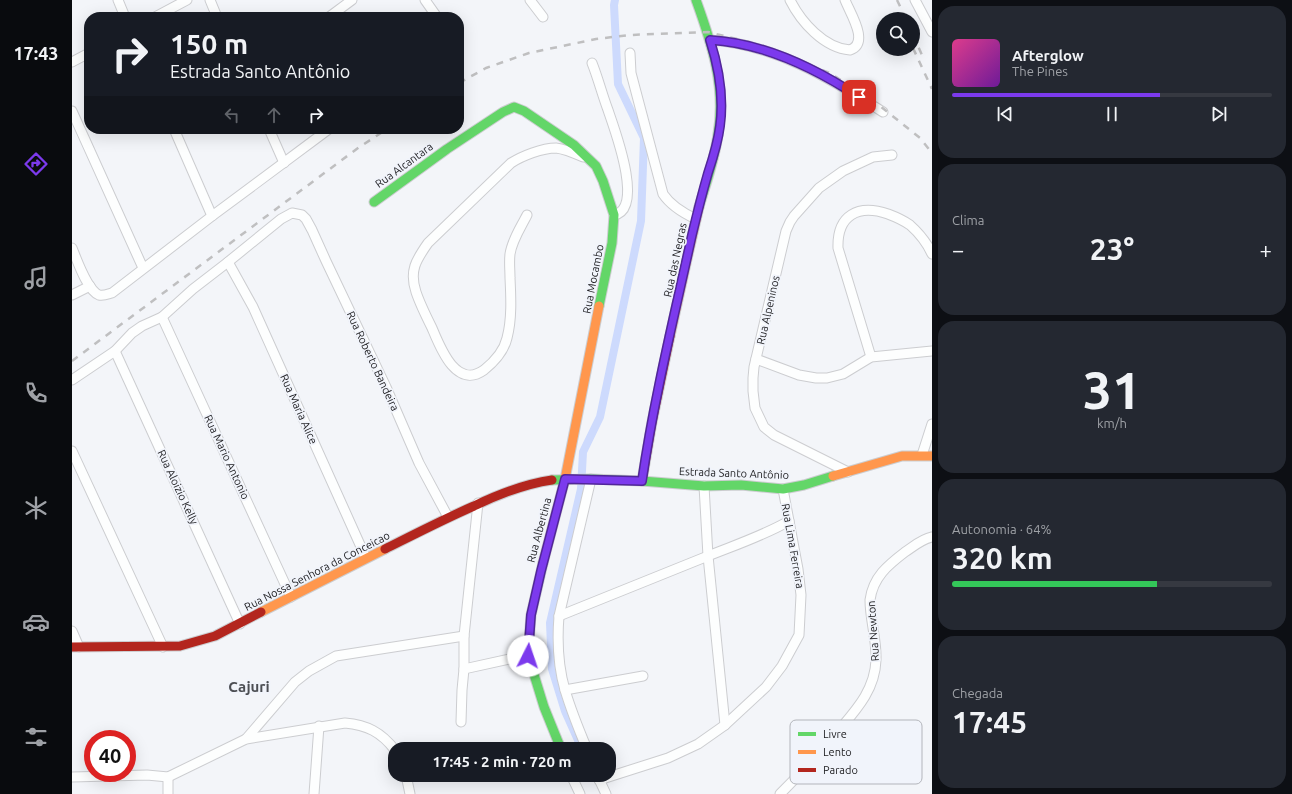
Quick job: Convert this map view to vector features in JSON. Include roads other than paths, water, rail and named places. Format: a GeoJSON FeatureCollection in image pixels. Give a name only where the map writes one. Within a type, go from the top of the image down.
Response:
{"type":"FeatureCollection","features":[{"type":"Feature","properties":{"kind":"street"},"geometry":{"type":"LineString","coordinates":[[118,0],[123,12]]}},
{"type":"Feature","properties":{"kind":"street"},"geometry":{"type":"LineString","coordinates":[[164,12],[187,0]]}},
{"type":"Feature","properties":{"kind":"street"},"geometry":{"type":"LineString","coordinates":[[210,0],[215,12]]}},
{"type":"Feature","properties":{"kind":"street"},"geometry":{"type":"LineString","coordinates":[[336,12],[352,0]]}},
{"type":"Feature","properties":{"kind":"street"},"geometry":{"type":"LineString","coordinates":[[425,0],[433,12]]}},
{"type":"Feature","properties":{"kind":"street"},"geometry":{"type":"LineString","coordinates":[[530,0],[543,17]]}},
{"type":"Feature","properties":{"kind":"street","name":"Rua das Negras"},"geometry":{"type":"LineString","coordinates":[[642,481],[649,434],[696,219],[717,145],[720,126],[721,105],[719,72],[696,0]]}},
{"type":"Feature","properties":{"kind":"street"},"geometry":{"type":"LineString","coordinates":[[790,0],[802,18],[820,37],[838,48],[850,50],[857,46],[859,34],[845,0]]}},
{"type":"Feature","properties":{"kind":"street"},"geometry":{"type":"LineString","coordinates":[[914,0],[932,32]]}},
{"type":"Feature","properties":{"kind":"street"},"geometry":{"type":"LineString","coordinates":[[710,40],[742,44],[780,56],[827,78],[883,112]]}},
{"type":"Feature","properties":{"kind":"street"},"geometry":{"type":"LineString","coordinates":[[630,53],[630,73],[663,194],[670,203],[696,219]]}},
{"type":"Feature","properties":{"kind":"street"},"geometry":{"type":"LineString","coordinates":[[72,62],[84,56]]}},
{"type":"Feature","properties":{"kind":"street"},"geometry":{"type":"LineString","coordinates":[[592,63],[620,148],[626,173],[628,190],[625,204],[622,212],[614,215]]}},
{"type":"Feature","properties":{"kind":"street","name":"Rua Alcantara"},"geometry":{"type":"LineString","coordinates":[[374,202],[447,149],[503,112],[511,108],[518,108],[531,116]]}},
{"type":"Feature","properties":{"kind":"street"},"geometry":{"type":"LineString","coordinates":[[72,111],[144,268]]}},
{"type":"Feature","properties":{"kind":"street","name":"Rua Mocambo"},"geometry":{"type":"LineString","coordinates":[[531,116],[574,145],[591,160],[600,172],[614,215],[612,243],[589,356],[568,480]]}},
{"type":"Feature","properties":{"kind":"street"},"geometry":{"type":"LineString","coordinates":[[176,134],[212,216]]}},
{"type":"Feature","properties":{"kind":"street"},"geometry":{"type":"LineString","coordinates":[[271,134],[284,163]]}},
{"type":"Feature","properties":{"kind":"street"},"geometry":{"type":"LineString","coordinates":[[72,248],[90,286],[99,294],[105,296],[112,293],[322,134]]}},
{"type":"Feature","properties":{"kind":"street"},"geometry":{"type":"LineString","coordinates":[[527,215],[515,237],[510,252],[511,309],[507,338],[504,347],[499,355],[483,370],[476,374],[471,375],[460,372],[452,365],[437,341],[413,284],[413,274],[418,257],[428,243],[506,167],[518,159],[526,155],[554,148],[571,152],[591,160]]}},
{"type":"Feature","properties":{"kind":"street","name":"Rua Alpeninos"},"geometry":{"type":"LineString","coordinates":[[848,472],[774,435],[764,427],[755,408],[753,398],[753,378],[756,359],[786,231],[790,222],[819,188],[844,170],[873,157],[892,155]]}},
{"type":"Feature","properties":{"kind":"street"},"geometry":{"type":"LineString","coordinates":[[871,357],[838,248],[837,240],[844,222],[856,211],[871,210],[888,214],[904,221],[909,225],[923,239],[932,254]]}},
{"type":"Feature","properties":{"kind":"street","name":"Rua Roberto Bandeira"},"geometry":{"type":"LineString","coordinates":[[228,262],[281,219],[292,213],[302,215],[306,219],[386,387],[419,463],[448,517]]}},
{"type":"Feature","properties":{"kind":"street"},"geometry":{"type":"LineString","coordinates":[[72,380],[115,351],[132,333],[162,316],[193,289],[228,262]]}},
{"type":"Feature","properties":{"kind":"street","name":"Rua Maria Alice"},"geometry":{"type":"LineString","coordinates":[[228,262],[253,307],[366,558]]}},
{"type":"Feature","properties":{"kind":"street"},"geometry":{"type":"LineString","coordinates":[[72,295],[90,286]]}},
{"type":"Feature","properties":{"kind":"street","name":"Rua Mario Antonio"},"geometry":{"type":"LineString","coordinates":[[162,316],[291,597]]}},
{"type":"Feature","properties":{"kind":"street","name":"Rua Aloizio Kelly"},"geometry":{"type":"LineString","coordinates":[[115,351],[240,624]]}},
{"type":"Feature","properties":{"kind":"street"},"geometry":{"type":"LineString","coordinates":[[756,359],[799,375],[816,378],[843,374],[871,357],[932,351]]}},
{"type":"Feature","properties":{"kind":"street"},"geometry":{"type":"LineString","coordinates":[[922,455],[932,424]]}},
{"type":"Feature","properties":{"kind":"street"},"geometry":{"type":"LineString","coordinates":[[72,451],[163,647]]}},
{"type":"Feature","properties":{"kind":"street","name":"Estrada Santo Antônio"},"geometry":{"type":"LineString","coordinates":[[568,480],[642,481],[704,486],[741,485],[783,489],[804,485],[902,456],[932,456]]}},
{"type":"Feature","properties":{"kind":"street","name":"Rua Nossa Senhora da Conceicao"},"geometry":{"type":"LineString","coordinates":[[76,647],[180,646],[215,636],[366,558],[478,503],[506,491],[538,482],[568,480]]}},
{"type":"Feature","properties":{"kind":"street","name":"Rua Albertina"},"geometry":{"type":"LineString","coordinates":[[558,742],[544,707],[528,656],[531,615],[541,571],[568,480]]}},
{"type":"Feature","properties":{"kind":"street"},"geometry":{"type":"LineString","coordinates":[[584,742],[565,690],[560,668],[557,638],[559,616],[588,480]]}},
{"type":"Feature","properties":{"kind":"street"},"geometry":{"type":"LineString","coordinates":[[704,486],[708,556],[725,725]]}},
{"type":"Feature","properties":{"kind":"street","name":"Rua Lima Ferreira"},"geometry":{"type":"LineString","coordinates":[[616,773],[668,758],[698,744],[725,725],[766,687],[782,666],[799,635],[801,595],[798,569],[783,489]]}},
{"type":"Feature","properties":{"kind":"street"},"geometry":{"type":"LineString","coordinates":[[461,722],[464,636],[478,503]]}},
{"type":"Feature","properties":{"kind":"street"},"geometry":{"type":"LineString","coordinates":[[559,616],[708,556],[740,545],[789,522]]}},
{"type":"Feature","properties":{"kind":"street","name":"Rua Newton"},"geometry":{"type":"LineString","coordinates":[[848,720],[860,706],[869,689],[875,670],[876,659],[870,600],[871,591],[875,582],[883,570],[893,561],[916,544],[932,537]]}},
{"type":"Feature","properties":{"kind":"street"},"geometry":{"type":"LineString","coordinates":[[72,630],[76,647]]}},
{"type":"Feature","properties":{"kind":"street"},"geometry":{"type":"LineString","coordinates":[[246,739],[295,682],[309,671],[336,656],[464,636]]}},
{"type":"Feature","properties":{"kind":"street"},"geometry":{"type":"LineString","coordinates":[[464,670],[528,656]]}},
{"type":"Feature","properties":{"kind":"street"},"geometry":{"type":"LineString","coordinates":[[565,690],[643,676]]}},
{"type":"Feature","properties":{"kind":"street"},"geometry":{"type":"LineString","coordinates":[[72,777],[147,775],[168,777],[246,739],[345,723],[358,724],[373,730],[389,742]]}},
{"type":"Feature","properties":{"kind":"street"},"geometry":{"type":"LineString","coordinates":[[314,794],[319,726]]}},
{"type":"Feature","properties":{"kind":"street"},"geometry":{"type":"LineString","coordinates":[[168,777],[168,794]]}},
{"type":"Feature","properties":{"kind":"street"},"geometry":{"type":"LineString","coordinates":[[407,782],[410,794]]}},
{"type":"Feature","properties":{"kind":"street"},"geometry":{"type":"LineString","coordinates":[[575,782],[580,794]]}},
{"type":"Feature","properties":{"kind":"street"},"geometry":{"type":"LineString","coordinates":[[600,782],[606,794]]}},
{"type":"Feature","properties":{"kind":"street","name":"Rua Newton"},"geometry":{"type":"LineString","coordinates":[[780,794],[790,784]]}},
{"type":"Feature","properties":{"kind":"waterway"},"geometry":{"type":"LineString","coordinates":[[579,742],[565,711],[552,669],[550,623],[581,489],[583,452],[600,417],[641,221],[644,138],[618,84],[615,0]]}},
{"type":"Feature","properties":{"kind":"railway"},"geometry":{"type":"LineString","coordinates":[[897,0],[903,12]]}},
{"type":"Feature","properties":{"kind":"railway"},"geometry":{"type":"LineString","coordinates":[[464,80],[486,68],[529,53],[596,39],[630,35],[708,32],[753,43],[830,73],[880,106],[920,138],[932,153]]}},
{"type":"Feature","properties":{"kind":"railway"},"geometry":{"type":"LineString","coordinates":[[920,51],[922,55]]}},
{"type":"Feature","properties":{"kind":"railway"},"geometry":{"type":"LineString","coordinates":[[917,56],[932,89]]}},
{"type":"Feature","properties":{"kind":"railway"},"geometry":{"type":"LineString","coordinates":[[72,361],[358,148],[379,134]]}},
{"type":"Feature","properties":{"kind":"district","name":"Cajuri"},"geometry":{"type":"Point","coordinates":[249,686]}}]}
